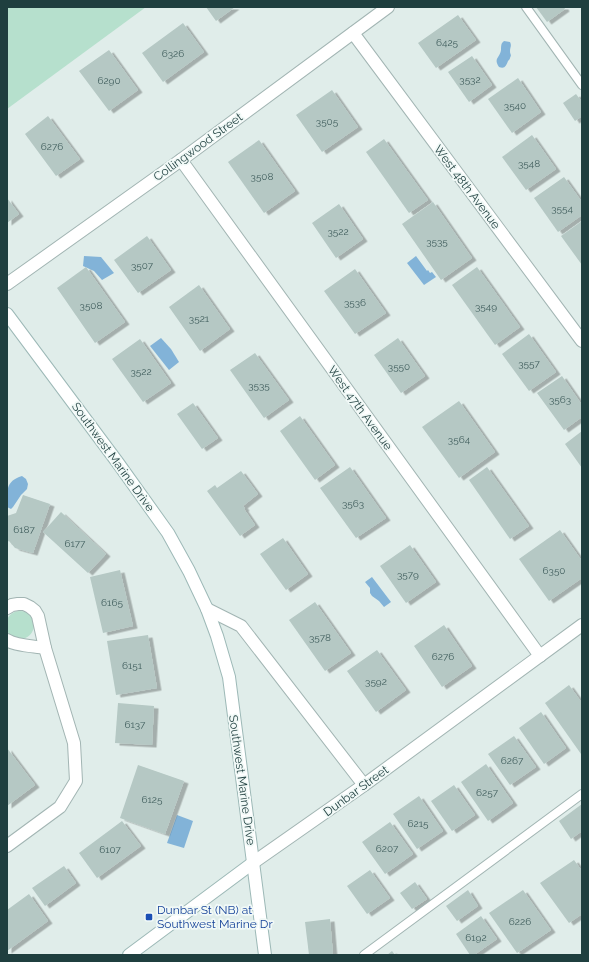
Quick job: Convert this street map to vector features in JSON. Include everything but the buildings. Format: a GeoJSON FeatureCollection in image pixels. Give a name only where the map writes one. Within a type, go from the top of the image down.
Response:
{"type":"FeatureCollection","features":[{"type":"Feature","properties":{"kind":"street","name":"Collingwood Street"},"geometry":{"type":"LineString","coordinates":[[7,284],[181,160],[388,7]]}},
{"type":"Feature","properties":{"kind":"street","name":"West 48th Avenue"},"geometry":{"type":"LineString","coordinates":[[353,33],[582,341]]}},
{"type":"Feature","properties":{"kind":"street","name":"West 47th Avenue"},"geometry":{"type":"LineString","coordinates":[[181,160],[540,656]]}},
{"type":"Feature","properties":{"kind":"street","name":"Southwest Marine Drive"},"geometry":{"type":"LineString","coordinates":[[7,314],[168,533],[189,571],[217,636],[229,678],[265,955]]}},
{"type":"Feature","properties":{"kind":"street"},"geometry":{"type":"LineString","coordinates":[[7,608],[12,605],[24,604],[35,611],[38,616],[45,648],[74,743],[76,781],[60,807],[7,846]]}},
{"type":"Feature","properties":{"kind":"street"},"geometry":{"type":"LineString","coordinates":[[206,609],[241,626],[364,785]]}},
{"type":"Feature","properties":{"kind":"street","name":"Dunbar Street"},"geometry":{"type":"LineString","coordinates":[[129,955],[254,862],[364,785],[582,625]]}},
{"type":"Feature","properties":{"kind":"street"},"geometry":{"type":"LineString","coordinates":[[7,640],[18,644],[45,648]]}},
{"type":"Feature","properties":{"kind":"lane"},"geometry":{"type":"LineString","coordinates":[[526,7],[582,85]]}},
{"type":"Feature","properties":{"kind":"lane"},"geometry":{"type":"LineString","coordinates":[[364,955],[582,794]]}},
{"type":"Feature","properties":{"kind":"green space"},"geometry":{"type":"Polygon","coordinates":[[[7,7],[146,7],[7,109],[7,7]]]}},
{"type":"Feature","properties":{"kind":"green space"},"geometry":{"type":"Polygon","coordinates":[[[20,611],[30,615],[34,625],[30,635],[20,639],[10,635],[6,625],[10,615],[20,611]]]}},
{"type":"Feature","properties":{"kind":"water"},"geometry":{"type":"Polygon","coordinates":[[[504,41],[510,42],[511,56],[506,66],[501,68],[497,64],[497,60],[504,41]]]}},
{"type":"Feature","properties":{"kind":"water"},"geometry":{"type":"Polygon","coordinates":[[[84,256],[101,257],[114,273],[102,280],[94,271],[83,266],[84,256]]]}},
{"type":"Feature","properties":{"kind":"water"},"geometry":{"type":"Polygon","coordinates":[[[416,256],[427,271],[428,270],[430,273],[432,272],[436,277],[424,285],[407,263],[416,256]]]}},
{"type":"Feature","properties":{"kind":"water"},"geometry":{"type":"Polygon","coordinates":[[[161,338],[171,349],[179,362],[169,370],[150,346],[161,338]]]}},
{"type":"Feature","properties":{"kind":"water"},"geometry":{"type":"Polygon","coordinates":[[[22,476],[26,479],[28,484],[27,489],[11,509],[7,507],[8,488],[12,481],[22,476]]]}},
{"type":"Feature","properties":{"kind":"water"},"geometry":{"type":"Polygon","coordinates":[[[372,577],[391,602],[384,607],[372,596],[370,593],[370,588],[365,582],[372,577]]]}},
{"type":"Feature","properties":{"kind":"water"},"geometry":{"type":"Polygon","coordinates":[[[177,815],[193,821],[184,848],[167,843],[177,815]]]}},
{"type":"Feature","properties":{"kind":"place","name":"Dunbar St (NB) at Southwest Marine Dr"},"geometry":{"type":"Point","coordinates":[149,917]}}]}
